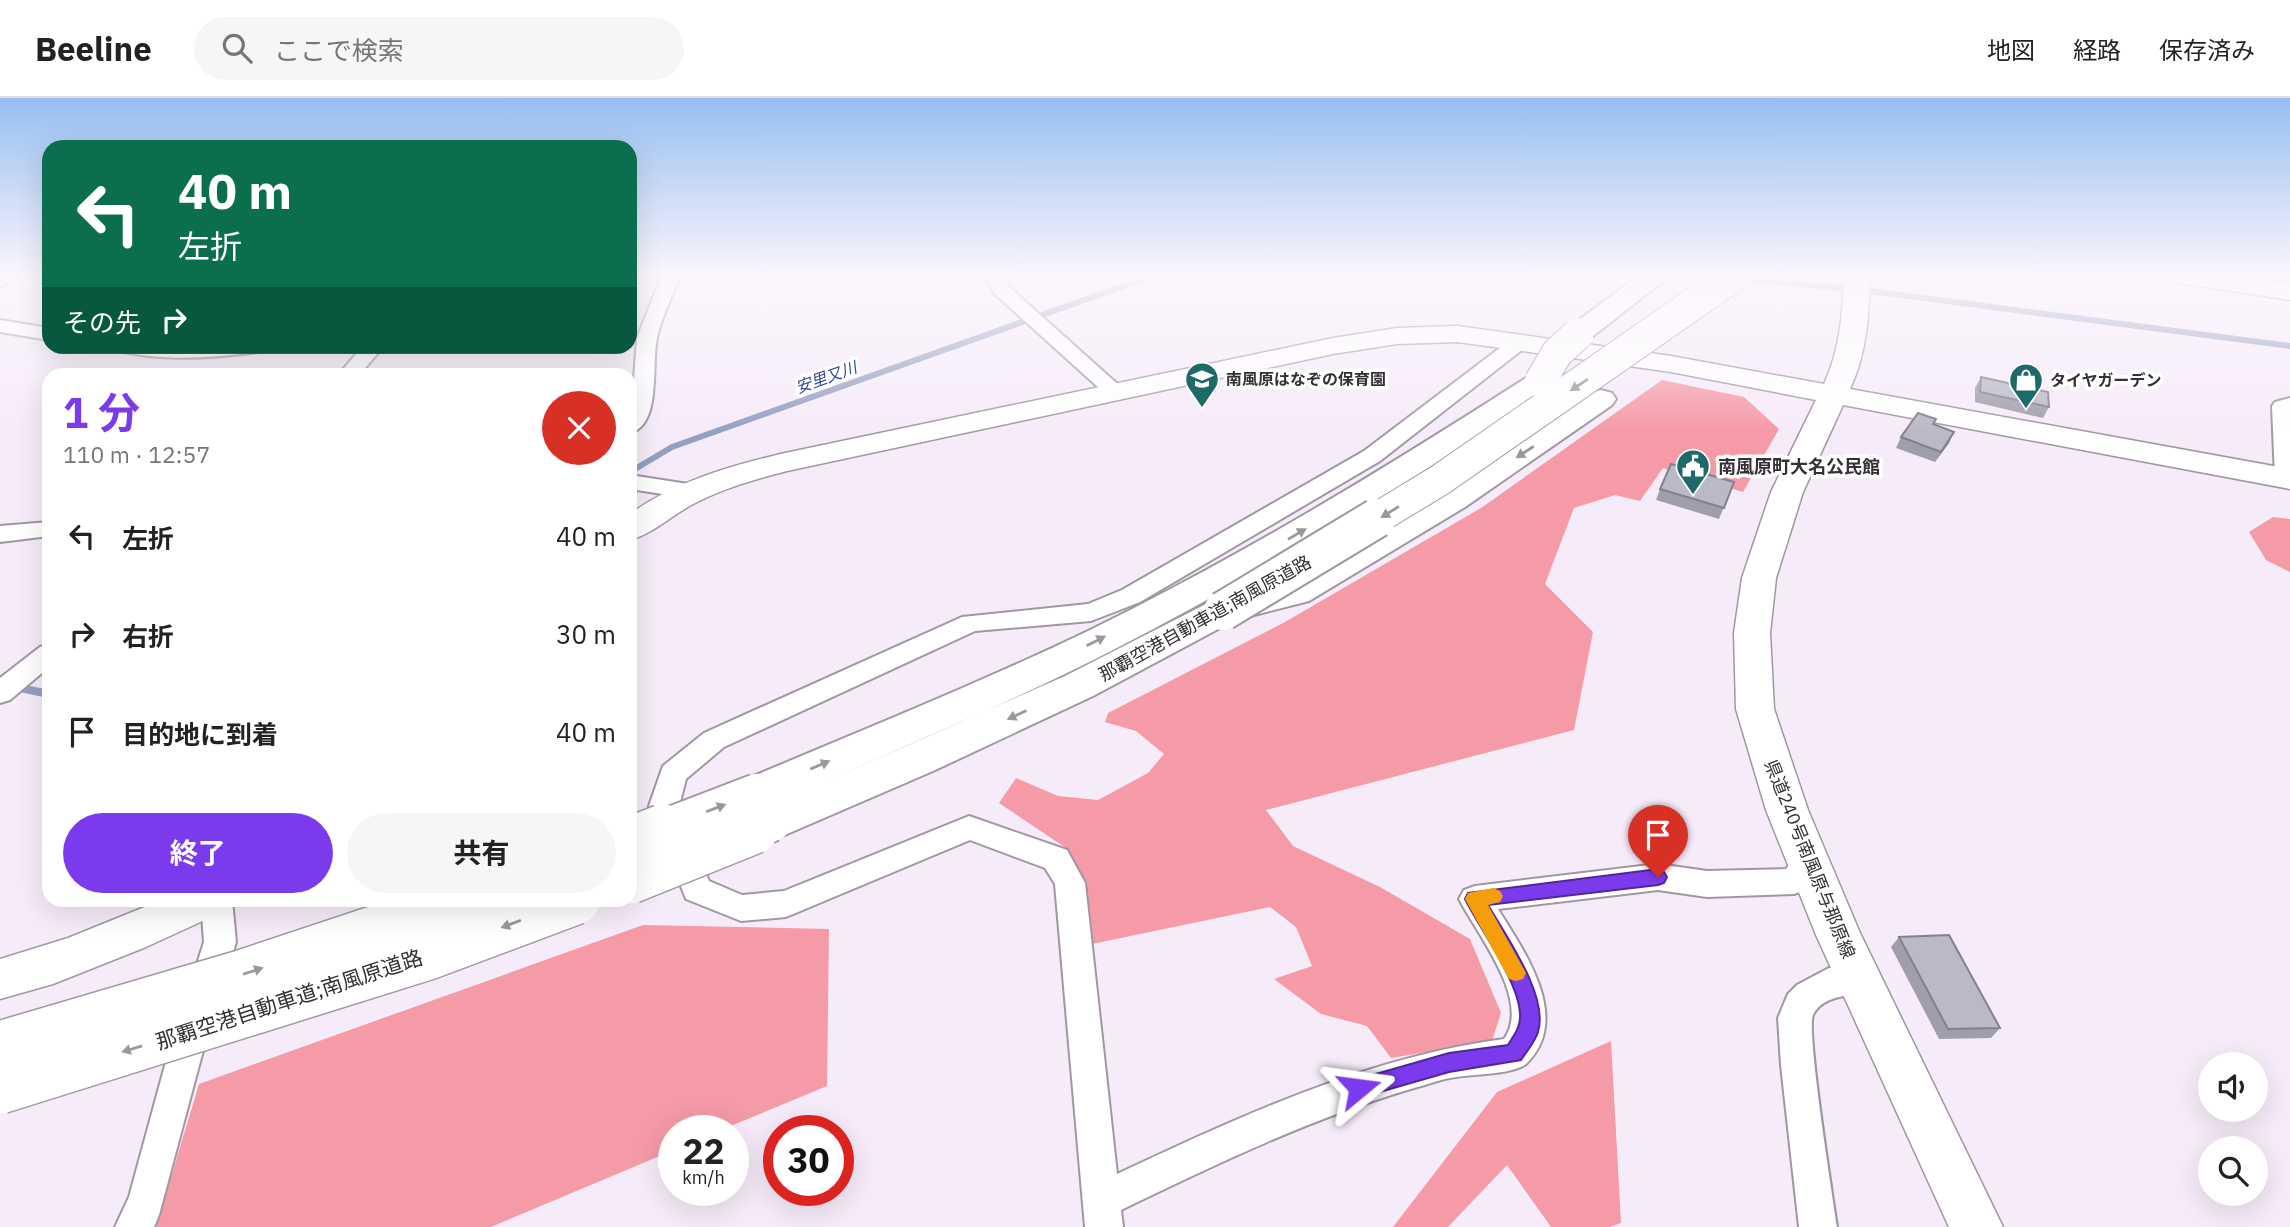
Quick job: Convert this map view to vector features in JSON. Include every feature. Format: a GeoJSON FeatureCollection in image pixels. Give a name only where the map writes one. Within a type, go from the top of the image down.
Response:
{"type":"FeatureCollection","features":[{"type":"Feature","properties":{"kind":"highway"},"geometry":{"type":"LineString","coordinates":[[1541,382],[1557,353],[1586,328]]}},
{"type":"Feature","properties":{"kind":"highway","name":"那覇空港自動車道;南風原道路"},"geometry":{"type":"LineString","coordinates":[[637,874],[1271,550],[1413,466],[1620,328]]}},
{"type":"Feature","properties":{"kind":"highway","name":"那覇空港自動車道;南風原道路"},"geometry":{"type":"LineString","coordinates":[[637,840],[764,807],[1079,686],[1223,611],[1440,480],[1659,328]]}},
{"type":"Feature","properties":{"kind":"highway"},"geometry":{"type":"LineString","coordinates":[[1223,611],[1296,592],[1453,500],[1592,406],[1696,328]]}},
{"type":"Feature","properties":{"kind":"highway","name":"那覇空港自動車道;南風原道路"},"geometry":{"type":"LineString","coordinates":[[0,1046],[240,975],[446,907]]}},
{"type":"Feature","properties":{"kind":"highway","name":"那覇空港自動車道;南風原道路"},"geometry":{"type":"LineString","coordinates":[[0,1089],[428,955],[556,907]]}},
{"type":"Feature","properties":{"kind":"street"},"geometry":{"type":"LineString","coordinates":[[10,328],[42,333]]}},
{"type":"Feature","properties":{"kind":"street"},"geometry":{"type":"LineString","coordinates":[[637,417],[647,338],[651,328]]}},
{"type":"Feature","properties":{"kind":"street"},"geometry":{"type":"LineString","coordinates":[[1044,328],[1116,393]]}},
{"type":"Feature","properties":{"kind":"street","name":"県道240号南風原与那原線"},"geometry":{"type":"LineString","coordinates":[[1854,328],[1851,347],[1835,396],[1787,492],[1759,578],[1752,633],[1755,709],[1787,810],[1858,980],[1976,1227]]}},
{"type":"Feature","properties":{"kind":"street"},"geometry":{"type":"LineString","coordinates":[[637,525],[688,491],[736,475],[836,450],[1368,340],[1458,334],[1671,364],[2288,479],[2283,406],[2290,404]]}},
{"type":"Feature","properties":{"kind":"street"},"geometry":{"type":"LineString","coordinates":[[1520,342],[1371,456],[1131,596],[1091,612],[971,623],[715,740],[673,774],[664,806],[697,890],[741,908],[786,905],[969,828],[1056,859],[1070,883],[1102,1214],[1209,1149],[1359,1088],[1449,1062],[1514,1053],[1528,1031],[1530,1013],[1517,974],[1475,899],[1658,877],[1707,884],[1794,881],[1808,861]]}},
{"type":"Feature","properties":{"kind":"street"},"geometry":{"type":"LineString","coordinates":[[354,368],[367,354]]}},
{"type":"Feature","properties":{"kind":"street"},"geometry":{"type":"LineString","coordinates":[[637,483],[688,491]]}},
{"type":"Feature","properties":{"kind":"street"},"geometry":{"type":"LineString","coordinates":[[0,534],[42,530]]}},
{"type":"Feature","properties":{"kind":"street"},"geometry":{"type":"LineString","coordinates":[[0,693],[42,659]]}},
{"type":"Feature","properties":{"kind":"street"},"geometry":{"type":"LineString","coordinates":[[0,979],[28,972],[140,930],[190,907]]}},
{"type":"Feature","properties":{"kind":"street"},"geometry":{"type":"LineString","coordinates":[[134,1227],[146,1202],[184,1058],[220,942],[218,907]]}},
{"type":"Feature","properties":{"kind":"street"},"geometry":{"type":"LineString","coordinates":[[1818,1227],[1798,1065],[1795,1018],[1800,1005],[1819,989],[1829,984],[1858,980]]}},
{"type":"Feature","properties":{"kind":"shaded area"},"geometry":{"type":"Polygon","coordinates":[[[1662,380],[1744,397],[1779,429],[1743,492],[1663,468],[1640,501],[1615,495],[1574,508],[1545,584],[1593,632],[1574,730],[1266,810],[1293,846],[1380,887],[1470,939],[1501,1013],[1492,1041],[1391,1058],[1367,1026],[1321,1014],[1274,979],[1312,966],[1296,927],[1270,907],[1087,945],[1085,896],[1066,848],[999,803],[1016,778],[1058,796],[1098,800],[1148,773],[1164,754],[1136,731],[1105,722],[1108,713],[1285,622],[1481,508],[1662,380]]]}},
{"type":"Feature","properties":{"kind":"shaded area"},"geometry":{"type":"Polygon","coordinates":[[[2273,517],[2290,519],[2290,572],[2266,560],[2249,532],[2273,517]]]}},
{"type":"Feature","properties":{"kind":"shaded area"},"geometry":{"type":"Polygon","coordinates":[[[643,925],[829,929],[827,1086],[749,1118],[749,1115],[658,1115],[658,1157],[491,1227],[156,1227],[199,1084],[643,925]]]}},
{"type":"Feature","properties":{"kind":"shaded area"},"geometry":{"type":"Polygon","coordinates":[[[1611,1041],[1621,1223],[1610,1227],[1551,1227],[1507,1165],[1448,1227],[1393,1227],[1497,1092],[1611,1041]]]}},
{"type":"Feature","properties":{"kind":"building"},"geometry":{"type":"Polygon","coordinates":[[[1981,377],[2048,392],[2049,407],[1980,392],[1981,377]]]}},
{"type":"Feature","properties":{"kind":"building"},"geometry":{"type":"Polygon","coordinates":[[[1918,413],[1936,419],[1933,424],[1954,432],[1941,452],[1901,437],[1918,413]]]}},
{"type":"Feature","properties":{"kind":"building"},"geometry":{"type":"Polygon","coordinates":[[[1671,464],[1734,482],[1724,508],[1660,489],[1671,464]]]}},
{"type":"Feature","properties":{"kind":"building"},"geometry":{"type":"Polygon","coordinates":[[[1949,935],[2000,1028],[1948,1029],[1899,937],[1949,935]]]}},
{"type":"Feature","properties":{"kind":"waterway","name":"安里又川"},"geometry":{"type":"LineString","coordinates":[[637,468],[672,447],[1006,328]]}},
{"type":"Feature","properties":{"kind":"waterway","name":"安里又川"},"geometry":{"type":"LineString","coordinates":[[2150,328],[2290,346]]}},
{"type":"Feature","properties":{"kind":"waterway","name":"安里又川"},"geometry":{"type":"LineString","coordinates":[[0,684],[42,693]]}},
{"type":"Feature","properties":{"kind":"slow traffic"},"geometry":{"type":"LineString","coordinates":[[1493,896],[1475,899],[1516,973]]}},
{"type":"Feature","properties":{"kind":"place","name":"南風原はなぞの保育園"},"geometry":{"type":"Point","coordinates":[1202,409]}},
{"type":"Feature","properties":{"kind":"place","name":"タイヤガーデン"},"geometry":{"type":"Point","coordinates":[2026,410]}},
{"type":"Feature","properties":{"kind":"place","name":"南風原町大名公民館"},"geometry":{"type":"Point","coordinates":[1693,496]}},
{"type":"Feature","properties":{"kind":"route"},"geometry":{"type":"LineString","coordinates":[[1359,1088],[1449,1062],[1514,1053],[1528,1031],[1530,1013],[1517,974],[1475,899],[1658,877]]}}]}
